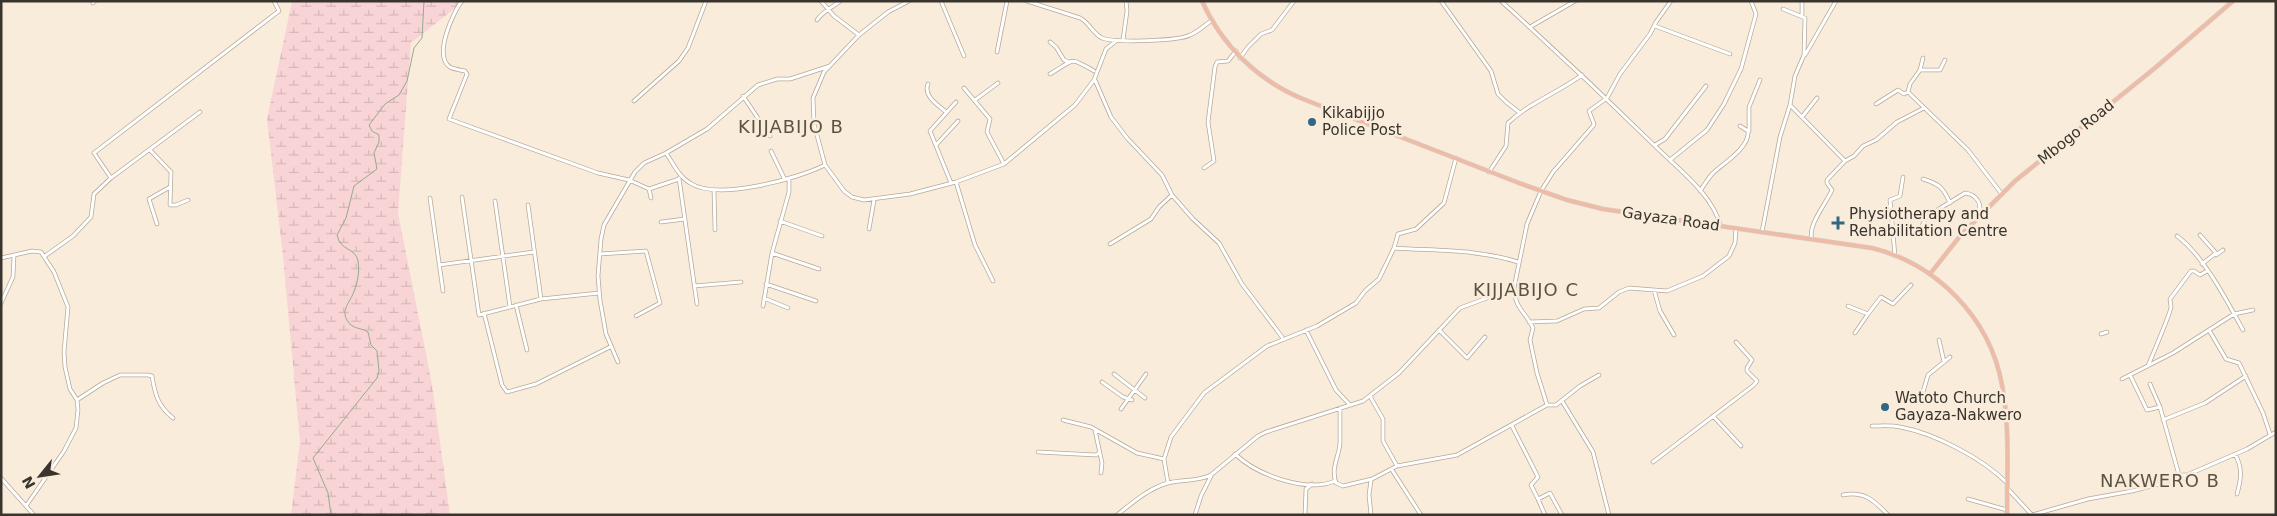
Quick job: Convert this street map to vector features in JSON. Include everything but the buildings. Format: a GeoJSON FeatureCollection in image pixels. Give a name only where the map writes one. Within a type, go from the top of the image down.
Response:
{"type":"FeatureCollection","features":[{"type":"Feature","properties":{"kind":"main road","name":"Mbogo Road"},"geometry":{"type":"LineString","coordinates":[[1930,274],[1960,236],[2001,194],[2233,1]]}},
{"type":"Feature","properties":{"kind":"main road","name":"Gayaza Road"},"geometry":{"type":"LineString","coordinates":[[1204,2],[1212,20],[1240,58],[1267,81],[1291,94],[1489,172],[1541,191],[1603,209],[1866,247],[1895,256],[1930,274],[1967,308],[1988,341],[1996,362],[2005,402],[2007,512]]}},
{"type":"Feature","properties":{"kind":"street"},"geometry":{"type":"LineString","coordinates":[[110,178],[94,154],[279,11],[274,1]]}},
{"type":"Feature","properties":{"kind":"street"},"geometry":{"type":"LineString","coordinates":[[462,1],[450,18],[445,34],[446,61],[450,67],[465,71],[467,74],[449,119],[598,173],[629,180],[649,189],[679,179]]}},
{"type":"Feature","properties":{"kind":"street"},"geometry":{"type":"LineString","coordinates":[[634,101],[679,61],[688,48],[706,1]]}},
{"type":"Feature","properties":{"kind":"street"},"geometry":{"type":"LineString","coordinates":[[821,1],[828,10],[859,35]]}},
{"type":"Feature","properties":{"kind":"street"},"geometry":{"type":"LineString","coordinates":[[817,20],[822,13],[840,1]]}},
{"type":"Feature","properties":{"kind":"street"},"geometry":{"type":"LineString","coordinates":[[909,1],[888,12],[859,35],[830,65],[824,72],[812,102],[814,124],[825,165],[844,191],[852,197],[874,200],[910,194],[953,183],[1004,164],[1068,112],[1094,80],[1105,51],[1116,40]]}},
{"type":"Feature","properties":{"kind":"street"},"geometry":{"type":"LineString","coordinates":[[941,1],[964,56]]}},
{"type":"Feature","properties":{"kind":"street"},"geometry":{"type":"LineString","coordinates":[[997,52],[1007,1]]}},
{"type":"Feature","properties":{"kind":"street"},"geometry":{"type":"LineString","coordinates":[[1027,1],[1082,19],[1102,38],[1116,40],[1176,40],[1190,36],[1212,20]]}},
{"type":"Feature","properties":{"kind":"street"},"geometry":{"type":"LineString","coordinates":[[1123,40],[1127,11],[1126,1]]}},
{"type":"Feature","properties":{"kind":"street"},"geometry":{"type":"LineString","coordinates":[[1240,58],[1248,46],[1261,34],[1272,30],[1294,1]]}},
{"type":"Feature","properties":{"kind":"street"},"geometry":{"type":"LineString","coordinates":[[1441,1],[1491,71],[1498,94],[1520,113]]}},
{"type":"Feature","properties":{"kind":"street"},"geometry":{"type":"LineString","coordinates":[[1500,1],[1607,98],[1670,160],[1700,191],[1716,211],[1721,227]]}},
{"type":"Feature","properties":{"kind":"street"},"geometry":{"type":"LineString","coordinates":[[1530,27],[1575,1]]}},
{"type":"Feature","properties":{"kind":"street"},"geometry":{"type":"LineString","coordinates":[[1547,405],[1537,373],[1530,339],[1533,328],[1517,304],[1514,288],[1527,224],[1541,191],[1554,172],[1594,124],[1588,111],[1607,98],[1620,74],[1671,1]]}},
{"type":"Feature","properties":{"kind":"street"},"geometry":{"type":"LineString","coordinates":[[1670,160],[1707,130],[1724,104],[1740,69],[1756,14],[1751,1]]}},
{"type":"Feature","properties":{"kind":"street"},"geometry":{"type":"LineString","coordinates":[[1802,1],[1802,16],[1805,18],[1804,55]]}},
{"type":"Feature","properties":{"kind":"street"},"geometry":{"type":"LineString","coordinates":[[1762,232],[1780,137],[1790,106],[1796,76],[1804,55],[1836,1]]}},
{"type":"Feature","properties":{"kind":"street"},"geometry":{"type":"LineString","coordinates":[[1783,9],[1802,16]]}},
{"type":"Feature","properties":{"kind":"street"},"geometry":{"type":"LineString","coordinates":[[1655,26],[1730,54]]}},
{"type":"Feature","properties":{"kind":"street"},"geometry":{"type":"LineString","coordinates":[[1050,42],[1056,46],[1064,60],[1070,62]]}},
{"type":"Feature","properties":{"kind":"street"},"geometry":{"type":"LineString","coordinates":[[1204,168],[1214,161],[1208,122],[1217,62],[1228,61],[1236,51]]}},
{"type":"Feature","properties":{"kind":"street"},"geometry":{"type":"LineString","coordinates":[[1908,92],[1910,84],[1920,70],[1923,58]]}},
{"type":"Feature","properties":{"kind":"street"},"geometry":{"type":"LineString","coordinates":[[1050,74],[1070,62],[1078,60],[1094,71]]}},
{"type":"Feature","properties":{"kind":"street"},"geometry":{"type":"LineString","coordinates":[[1920,70],[1940,70],[1946,60]]}},
{"type":"Feature","properties":{"kind":"street"},"geometry":{"type":"LineString","coordinates":[[618,362],[610,347],[599,293],[600,254],[602,232],[629,180],[644,162],[666,153],[707,129],[744,96],[767,81],[790,79],[830,65]]}},
{"type":"Feature","properties":{"kind":"street"},"geometry":{"type":"LineString","coordinates":[[1489,172],[1506,146],[1508,123],[1520,113],[1565,88],[1582,75]]}},
{"type":"Feature","properties":{"kind":"street"},"geometry":{"type":"LineString","coordinates":[[1094,80],[1111,117],[1127,138],[1166,180],[1172,195],[1193,220],[1224,250],[1242,284],[1267,314],[1282,337]]}},
{"type":"Feature","properties":{"kind":"street"},"geometry":{"type":"LineString","coordinates":[[1700,191],[1713,174],[1737,154],[1748,134],[1749,107],[1760,80]]}},
{"type":"Feature","properties":{"kind":"street"},"geometry":{"type":"LineString","coordinates":[[975,100],[998,83]]}},
{"type":"Feature","properties":{"kind":"street"},"geometry":{"type":"LineString","coordinates":[[928,84],[926,88],[928,95],[946,112]]}},
{"type":"Feature","properties":{"kind":"street"},"geometry":{"type":"LineString","coordinates":[[1655,146],[1665,139],[1706,86]]}},
{"type":"Feature","properties":{"kind":"street"},"geometry":{"type":"LineString","coordinates":[[964,88],[990,119],[987,132],[1004,164]]}},
{"type":"Feature","properties":{"kind":"street"},"geometry":{"type":"LineString","coordinates":[[1876,104],[1898,90],[1904,94],[1908,92]]}},
{"type":"Feature","properties":{"kind":"street"},"geometry":{"type":"LineString","coordinates":[[1908,92],[1968,150],[2001,194]]}},
{"type":"Feature","properties":{"kind":"street"},"geometry":{"type":"LineString","coordinates":[[744,96],[770,136]]}},
{"type":"Feature","properties":{"kind":"street"},"geometry":{"type":"LineString","coordinates":[[1802,116],[1817,98]]}},
{"type":"Feature","properties":{"kind":"street"},"geometry":{"type":"LineString","coordinates":[[956,102],[930,131],[953,183],[975,245],[993,281]]}},
{"type":"Feature","properties":{"kind":"street"},"geometry":{"type":"LineString","coordinates":[[1790,106],[1845,161]]}},
{"type":"Feature","properties":{"kind":"street"},"geometry":{"type":"LineString","coordinates":[[1812,239],[1810,233],[1813,224],[1832,190],[1827,180],[1863,146],[1876,140],[1897,122],[1924,108]]}},
{"type":"Feature","properties":{"kind":"street"},"geometry":{"type":"LineString","coordinates":[[45,256],[73,236],[91,217],[94,194],[110,178],[200,112]]}},
{"type":"Feature","properties":{"kind":"street"},"geometry":{"type":"LineString","coordinates":[[936,146],[958,121]]}},
{"type":"Feature","properties":{"kind":"street"},"geometry":{"type":"LineString","coordinates":[[1740,126],[1745,128],[1748,134]]}},
{"type":"Feature","properties":{"kind":"street"},"geometry":{"type":"LineString","coordinates":[[150,150],[171,172],[170,205],[176,205],[188,200]]}},
{"type":"Feature","properties":{"kind":"street"},"geometry":{"type":"LineString","coordinates":[[763,306],[772,253],[789,192],[787,180],[771,151]]}},
{"type":"Feature","properties":{"kind":"street"},"geometry":{"type":"LineString","coordinates":[[666,153],[689,183],[714,190],[737,189],[787,180],[825,165]]}},
{"type":"Feature","properties":{"kind":"street"},"geometry":{"type":"LineString","coordinates":[[1168,483],[1164,458],[1171,437],[1204,393],[1267,346],[1334,318],[1356,303],[1365,290],[1379,279],[1399,233],[1416,229],[1444,203],[1456,158]]}},
{"type":"Feature","properties":{"kind":"street"},"geometry":{"type":"LineString","coordinates":[[680,173],[679,179],[697,304]]}},
{"type":"Feature","properties":{"kind":"street"},"geometry":{"type":"LineString","coordinates":[[1895,256],[1890,200],[1900,196],[1903,177]]}},
{"type":"Feature","properties":{"kind":"street"},"geometry":{"type":"LineString","coordinates":[[1923,179],[1934,181],[1942,186],[1950,203]]}},
{"type":"Feature","properties":{"kind":"street"},"geometry":{"type":"LineString","coordinates":[[157,224],[150,199],[170,187]]}},
{"type":"Feature","properties":{"kind":"street"},"geometry":{"type":"LineString","coordinates":[[649,189],[651,198]]}},
{"type":"Feature","properties":{"kind":"street"},"geometry":{"type":"LineString","coordinates":[[714,190],[715,230]]}},
{"type":"Feature","properties":{"kind":"street"},"geometry":{"type":"LineString","coordinates":[[1893,230],[1901,229],[1919,233],[1926,217],[1965,192],[1970,193],[1980,204],[1978,211],[1980,216]]}},
{"type":"Feature","properties":{"kind":"street"},"geometry":{"type":"LineString","coordinates":[[1110,244],[1151,219],[1159,207],[1172,195]]}},
{"type":"Feature","properties":{"kind":"street"},"geometry":{"type":"LineString","coordinates":[[462,197],[479,315],[541,299],[599,293]]}},
{"type":"Feature","properties":{"kind":"street"},"geometry":{"type":"LineString","coordinates":[[430,198],[443,291]]}},
{"type":"Feature","properties":{"kind":"street"},"geometry":{"type":"LineString","coordinates":[[869,229],[874,200]]}},
{"type":"Feature","properties":{"kind":"street"},"geometry":{"type":"LineString","coordinates":[[495,201],[510,307]]}},
{"type":"Feature","properties":{"kind":"street"},"geometry":{"type":"LineString","coordinates":[[528,205],[541,299]]}},
{"type":"Feature","properties":{"kind":"street"},"geometry":{"type":"LineString","coordinates":[[661,222],[685,219]]}},
{"type":"Feature","properties":{"kind":"street"},"geometry":{"type":"LineString","coordinates":[[780,221],[822,236]]}},
{"type":"Feature","properties":{"kind":"street"},"geometry":{"type":"LineString","coordinates":[[1530,322],[1557,321],[1584,309],[1599,308],[1619,292],[1629,288],[1671,290],[1711,271],[1729,256],[1735,243],[1736,228]]}},
{"type":"Feature","properties":{"kind":"street"},"geometry":{"type":"LineString","coordinates":[[2200,235],[2216,253],[2204,267]]}},
{"type":"Feature","properties":{"kind":"street"},"geometry":{"type":"LineString","coordinates":[[2177,236],[2190,248],[2204,267],[2233,309],[2243,330]]}},
{"type":"Feature","properties":{"kind":"street"},"geometry":{"type":"LineString","coordinates":[[1394,248],[1495,255],[1518,262]]}},
{"type":"Feature","properties":{"kind":"street"},"geometry":{"type":"LineString","coordinates":[[2147,366],[2152,360],[2153,351],[2168,318],[2171,307],[2170,299],[2192,272],[2194,271],[2200,275],[2205,262],[2223,250]]}},
{"type":"Feature","properties":{"kind":"street"},"geometry":{"type":"LineString","coordinates":[[1,258],[32,251],[41,252],[45,256],[68,307],[64,352],[70,391],[77,400],[78,410],[75,430],[64,451],[26,506]]}},
{"type":"Feature","properties":{"kind":"street"},"geometry":{"type":"LineString","coordinates":[[600,254],[646,251],[660,303],[636,316]]}},
{"type":"Feature","properties":{"kind":"street"},"geometry":{"type":"LineString","coordinates":[[439,265],[534,252]]}},
{"type":"Feature","properties":{"kind":"street"},"geometry":{"type":"LineString","coordinates":[[772,253],[819,269]]}},
{"type":"Feature","properties":{"kind":"street"},"geometry":{"type":"LineString","coordinates":[[1,303],[12,278],[14,255]]}},
{"type":"Feature","properties":{"kind":"street"},"geometry":{"type":"LineString","coordinates":[[694,286],[741,282]]}},
{"type":"Feature","properties":{"kind":"street"},"geometry":{"type":"LineString","coordinates":[[766,284],[816,301]]}},
{"type":"Feature","properties":{"kind":"street"},"geometry":{"type":"LineString","coordinates":[[1856,333],[1881,297],[1893,304],[1911,285]]}},
{"type":"Feature","properties":{"kind":"street"},"geometry":{"type":"LineString","coordinates":[[1117,515],[1138,498],[1168,483],[1205,478],[1211,475],[1258,436],[1273,429],[1350,406],[1371,395],[1399,372],[1460,308],[1514,288]]}},
{"type":"Feature","properties":{"kind":"street"},"geometry":{"type":"LineString","coordinates":[[1654,290],[1660,311],[1674,335]]}},
{"type":"Feature","properties":{"kind":"street"},"geometry":{"type":"LineString","coordinates":[[764,298],[788,308]]}},
{"type":"Feature","properties":{"kind":"street"},"geometry":{"type":"LineString","coordinates":[[516,305],[527,350]]}},
{"type":"Feature","properties":{"kind":"street"},"geometry":{"type":"LineString","coordinates":[[1848,306],[1868,314]]}},
{"type":"Feature","properties":{"kind":"street"},"geometry":{"type":"LineString","coordinates":[[2122,379],[2234,314],[2253,310]]}},
{"type":"Feature","properties":{"kind":"street"},"geometry":{"type":"LineString","coordinates":[[484,313],[502,384],[507,392],[536,384],[610,347]]}},
{"type":"Feature","properties":{"kind":"street"},"geometry":{"type":"LineString","coordinates":[[1306,330],[1336,390],[1350,406]]}},
{"type":"Feature","properties":{"kind":"street"},"geometry":{"type":"LineString","coordinates":[[1439,330],[1467,358],[1485,337]]}},
{"type":"Feature","properties":{"kind":"street"},"geometry":{"type":"LineString","coordinates":[[2209,330],[2226,359],[2240,363],[2270,434]]}},
{"type":"Feature","properties":{"kind":"street"},"geometry":{"type":"LineString","coordinates":[[2101,334],[2107,332]]}},
{"type":"Feature","properties":{"kind":"street"},"geometry":{"type":"LineString","coordinates":[[1938,340],[1944,362]]}},
{"type":"Feature","properties":{"kind":"street"},"geometry":{"type":"LineString","coordinates":[[1653,462],[1745,392],[1756,381],[1747,371],[1752,360],[1751,356],[1736,342]]}},
{"type":"Feature","properties":{"kind":"street"},"geometry":{"type":"LineString","coordinates":[[1923,392],[1928,375],[1950,356]]}},
{"type":"Feature","properties":{"kind":"street"},"geometry":{"type":"LineString","coordinates":[[1114,374],[1145,398]]}},
{"type":"Feature","properties":{"kind":"street"},"geometry":{"type":"LineString","coordinates":[[1121,409],[1146,374]]}},
{"type":"Feature","properties":{"kind":"street"},"geometry":{"type":"LineString","coordinates":[[77,400],[103,383],[120,375],[148,375],[152,376],[156,399],[162,410],[173,418]]}},
{"type":"Feature","properties":{"kind":"street"},"geometry":{"type":"LineString","coordinates":[[1340,408],[1340,440],[1335,461],[1335,481],[1338,485],[1343,486],[1372,479],[1397,466],[1457,455],[1547,405],[1555,406],[1580,386],[1599,375]]}},
{"type":"Feature","properties":{"kind":"street"},"geometry":{"type":"LineString","coordinates":[[2130,375],[2147,410],[2160,407]]}},
{"type":"Feature","properties":{"kind":"street"},"geometry":{"type":"LineString","coordinates":[[2163,420],[2205,403],[2246,376]]}},
{"type":"Feature","properties":{"kind":"street"},"geometry":{"type":"LineString","coordinates":[[1102,382],[1123,397],[1128,397],[1132,400]]}},
{"type":"Feature","properties":{"kind":"street"},"geometry":{"type":"LineString","coordinates":[[2150,384],[2160,407],[2179,475]]}},
{"type":"Feature","properties":{"kind":"street"},"geometry":{"type":"LineString","coordinates":[[1371,395],[1383,419],[1383,441],[1397,466]]}},
{"type":"Feature","properties":{"kind":"street"},"geometry":{"type":"LineString","coordinates":[[1562,402],[1593,452],[1609,515]]}},
{"type":"Feature","properties":{"kind":"street"},"geometry":{"type":"LineString","coordinates":[[1714,416],[1740,446]]}},
{"type":"Feature","properties":{"kind":"street"},"geometry":{"type":"LineString","coordinates":[[1063,420],[1091,427],[1137,453],[1164,458]]}},
{"type":"Feature","properties":{"kind":"street"},"geometry":{"type":"LineString","coordinates":[[1512,426],[1538,477],[1531,485],[1545,515]]}},
{"type":"Feature","properties":{"kind":"street"},"geometry":{"type":"LineString","coordinates":[[1872,426],[1898,426],[1926,435],[1982,462],[2006,483]]}},
{"type":"Feature","properties":{"kind":"street"},"geometry":{"type":"LineString","coordinates":[[1095,430],[1098,453],[1102,463],[1100,473]]}},
{"type":"Feature","properties":{"kind":"street"},"geometry":{"type":"LineString","coordinates":[[2007,488],[2032,515],[2088,499],[2163,483],[2179,475],[2182,476],[2196,472],[2276,432]]}},
{"type":"Feature","properties":{"kind":"street"},"geometry":{"type":"LineString","coordinates":[[1038,452],[1074,456],[1096,455],[1098,453]]}},
{"type":"Feature","properties":{"kind":"street"},"geometry":{"type":"LineString","coordinates":[[1235,454],[1261,473],[1277,479],[1323,485],[1335,481]]}},
{"type":"Feature","properties":{"kind":"street"},"geometry":{"type":"LineString","coordinates":[[2235,454],[2240,463],[2241,473],[2237,494]]}},
{"type":"Feature","properties":{"kind":"street"},"geometry":{"type":"LineString","coordinates":[[1392,470],[1421,515]]}},
{"type":"Feature","properties":{"kind":"street"},"geometry":{"type":"LineString","coordinates":[[1195,515],[1211,475]]}},
{"type":"Feature","properties":{"kind":"street"},"geometry":{"type":"LineString","coordinates":[[1,478],[34,515]]}},
{"type":"Feature","properties":{"kind":"street"},"geometry":{"type":"LineString","coordinates":[[1371,515],[1369,495],[1372,479]]}},
{"type":"Feature","properties":{"kind":"street"},"geometry":{"type":"LineString","coordinates":[[1305,515],[1306,488],[1313,484]]}},
{"type":"Feature","properties":{"kind":"street"},"geometry":{"type":"LineString","coordinates":[[1538,499],[1550,493],[1562,515]]}},
{"type":"Feature","properties":{"kind":"street"},"geometry":{"type":"LineString","coordinates":[[1843,495],[1854,493],[1865,495],[1888,515]]}},
{"type":"Feature","properties":{"kind":"street"},"geometry":{"type":"LineString","coordinates":[[1968,499],[2007,512]]}},
{"type":"Feature","properties":{"kind":"green space"},"geometry":{"type":"Polygon","coordinates":[[[292,1],[464,1],[411,43],[398,213],[432,384],[450,515],[291,515],[300,442],[283,256],[267,119],[292,1]]]}},
{"type":"Feature","properties":{"kind":"waterway"},"geometry":{"type":"LineString","coordinates":[[331,515],[328,493],[313,458],[377,378],[379,371],[377,351],[371,345],[368,332],[352,326],[345,316],[345,310],[357,283],[359,265],[357,257],[341,244],[337,235],[346,218],[354,186],[377,169],[374,153],[379,142],[379,135],[372,131],[369,125],[385,104],[399,95],[407,81],[414,48],[422,38],[424,1]]}},
{"type":"Feature","properties":{"kind":"place","name":"Kikabijjo Police Post"},"geometry":{"type":"Point","coordinates":[1312,122]}},
{"type":"Feature","properties":{"kind":"place","name":"Physiotherapy and Rehabilitation Centre"},"geometry":{"type":"Point","coordinates":[1838,223]}},
{"type":"Feature","properties":{"kind":"place","name":"Watoto Church Gayaza-Nakwero"},"geometry":{"type":"Point","coordinates":[1885,407]}},
{"type":"Feature","properties":{"kind":"district","name":"KIJJABIJO B"},"geometry":{"type":"Point","coordinates":[791,126]}},
{"type":"Feature","properties":{"kind":"district","name":"KIJJABIJO C"},"geometry":{"type":"Point","coordinates":[1526,289]}},
{"type":"Feature","properties":{"kind":"district","name":"NAKWERO B"},"geometry":{"type":"Point","coordinates":[2160,480]}}]}
